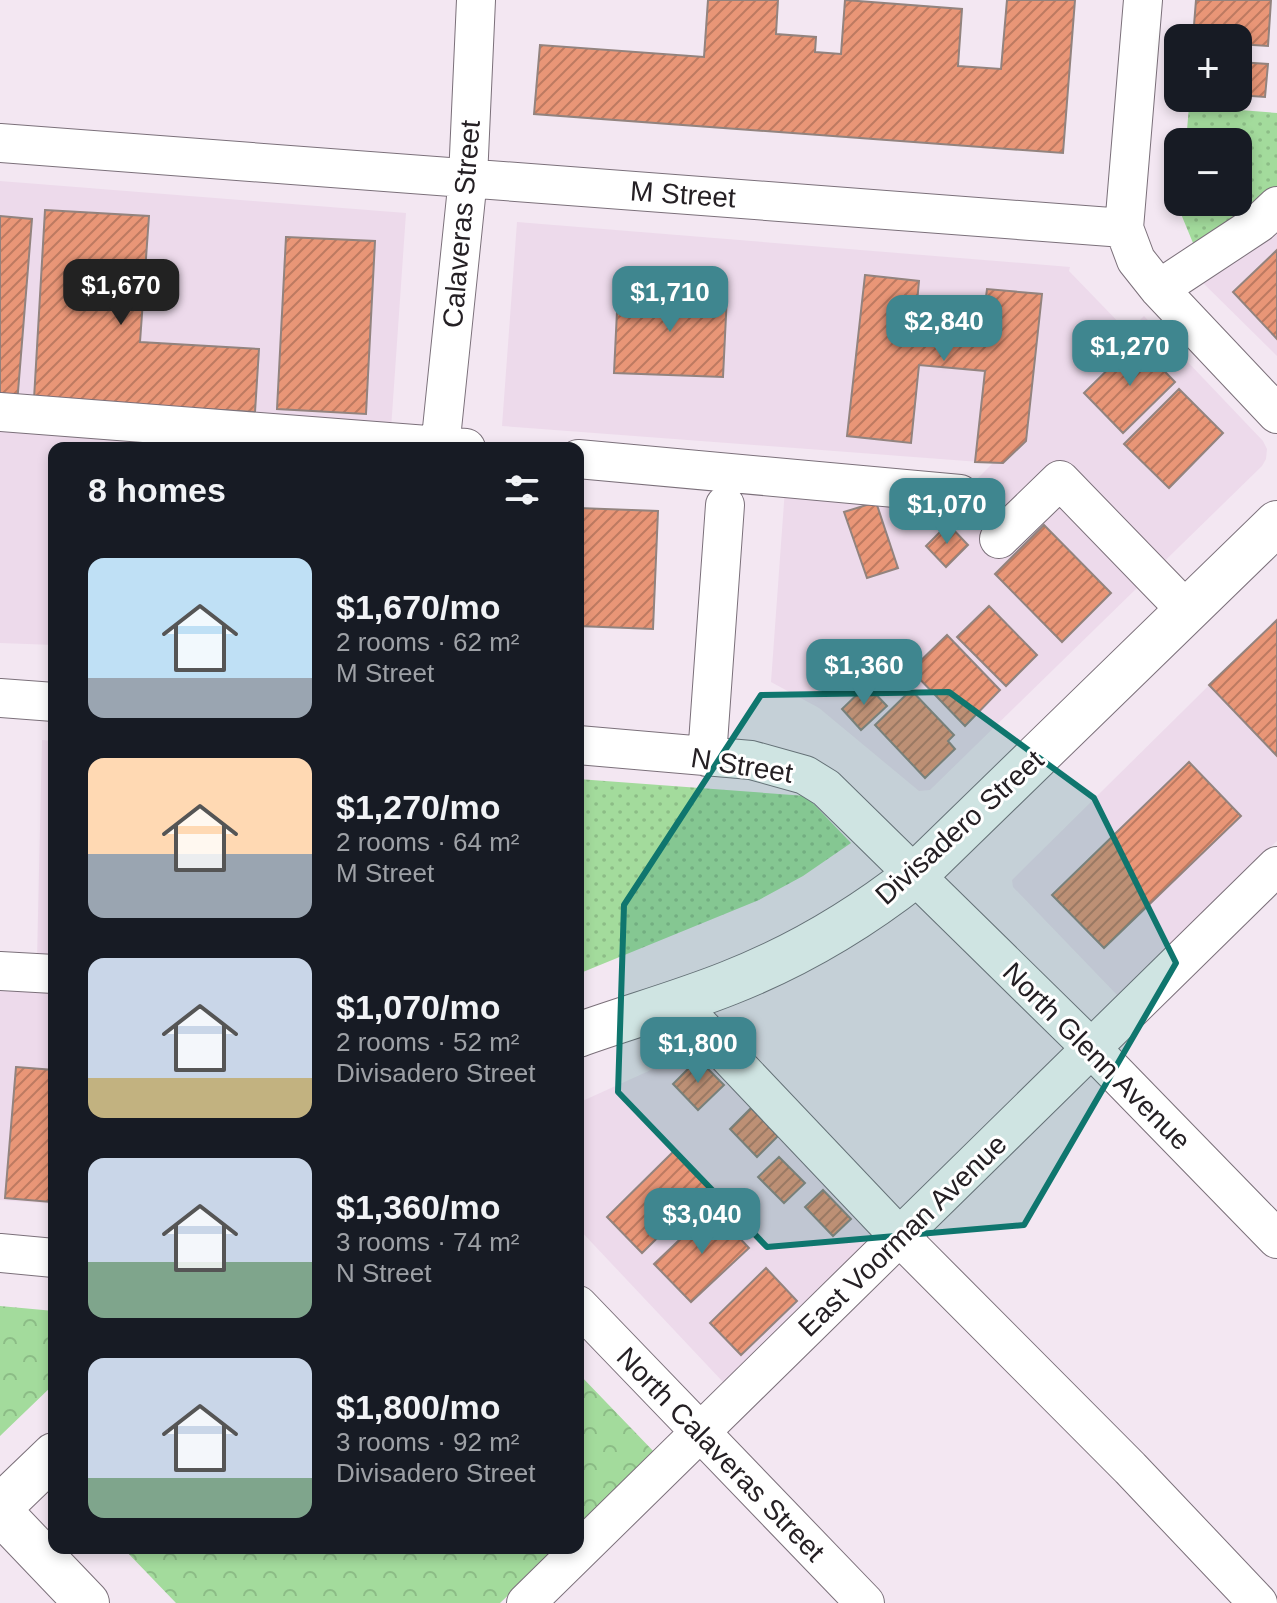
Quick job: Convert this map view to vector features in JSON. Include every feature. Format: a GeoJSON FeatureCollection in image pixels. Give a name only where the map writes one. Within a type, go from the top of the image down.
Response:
{"type":"FeatureCollection","features":[{"type":"Feature","properties":{"kind":"main road","name":"Divisadero Street"},"geometry":{"type":"LineString","coordinates":[[584,1033],[730,983],[801,949],[880,902],[914,876],[1277,523]]}},
{"type":"Feature","properties":{"kind":"main road"},"geometry":{"type":"LineString","coordinates":[[48,1461],[0,1510],[87,1603]]}},
{"type":"Feature","properties":{"kind":"street","name":"Calaveras Street"},"geometry":{"type":"LineString","coordinates":[[449,442],[468,178],[476,0]]}},
{"type":"Feature","properties":{"kind":"street"},"geometry":{"type":"LineString","coordinates":[[1143,0],[1124,228],[1136,260],[1159,289],[1277,414]]}},
{"type":"Feature","properties":{"kind":"street","name":"M Street"},"geometry":{"type":"LineString","coordinates":[[0,143],[1124,228]]}},
{"type":"Feature","properties":{"kind":"street"},"geometry":{"type":"LineString","coordinates":[[1159,289],[1259,223],[1277,206]]}},
{"type":"Feature","properties":{"kind":"street"},"geometry":{"type":"LineString","coordinates":[[0,412],[385,442]]}},
{"type":"Feature","properties":{"kind":"street"},"geometry":{"type":"LineString","coordinates":[[584,460],[960,494]]}},
{"type":"Feature","properties":{"kind":"street"},"geometry":{"type":"LineString","coordinates":[[999,539],[1060,480],[1187,611]]}},
{"type":"Feature","properties":{"kind":"street"},"geometry":{"type":"LineString","coordinates":[[707,757],[725,505]]}},
{"type":"Feature","properties":{"kind":"street"},"geometry":{"type":"LineString","coordinates":[[0,698],[48,702]]}},
{"type":"Feature","properties":{"kind":"street","name":"N Street"},"geometry":{"type":"LineString","coordinates":[[584,746],[751,760],[805,775],[847,807],[914,876]]}},
{"type":"Feature","properties":{"kind":"street","name":"East Voorman Avenue"},"geometry":{"type":"LineString","coordinates":[[584,1546],[1277,866]]}},
{"type":"Feature","properties":{"kind":"street","name":"North Glenn Avenue"},"geometry":{"type":"LineString","coordinates":[[914,876],[1091,1048],[1277,1239]]}},
{"type":"Feature","properties":{"kind":"street"},"geometry":{"type":"LineString","coordinates":[[0,971],[48,974]]}},
{"type":"Feature","properties":{"kind":"street"},"geometry":{"type":"LineString","coordinates":[[677,1002],[900,1237],[1130,1468],[1258,1603]]}},
{"type":"Feature","properties":{"kind":"street"},"geometry":{"type":"LineString","coordinates":[[0,1253],[48,1257]]}},
{"type":"Feature","properties":{"kind":"street","name":"North Calaveras Street"},"geometry":{"type":"LineString","coordinates":[[584,1311],[865,1603]]}},
{"type":"Feature","properties":{"kind":"street","name":"East Voorman Avenue"},"geometry":{"type":"LineString","coordinates":[[526,1603],[576,1554]]}},
{"type":"Feature","properties":{"kind":"highlighted area"},"geometry":{"type":"Polygon","coordinates":[[[949,692],[1094,798],[1176,963],[1024,1225],[767,1247],[618,1092],[624,905],[761,695],[949,692]]]}},
{"type":"Feature","properties":{"kind":"shaded area"},"geometry":{"type":"Polygon","coordinates":[[[0,181],[406,213],[391,429],[0,406],[0,181]]]}},
{"type":"Feature","properties":{"kind":"shaded area"},"geometry":{"type":"Polygon","coordinates":[[[1277,198],[1277,356],[1196,276],[1277,198]]]}},
{"type":"Feature","properties":{"kind":"shaded area"},"geometry":{"type":"Polygon","coordinates":[[[517,222],[1070,267],[1069,271],[1128,332],[1144,316],[1263,441],[1267,449],[1266,459],[930,790],[919,791],[819,708],[771,682],[786,475],[968,488],[993,463],[502,426],[517,222]]]}},
{"type":"Feature","properties":{"kind":"shaded area"},"geometry":{"type":"Polygon","coordinates":[[[0,415],[317,442],[48,442],[48,645],[0,643],[0,415]]]}},
{"type":"Feature","properties":{"kind":"shaded area"},"geometry":{"type":"Polygon","coordinates":[[[1277,618],[1277,841],[1118,996],[1013,887],[1012,880],[1277,618]]]}},
{"type":"Feature","properties":{"kind":"shaded area"},"geometry":{"type":"Polygon","coordinates":[[[42,740],[48,740],[48,960],[37,959],[42,740]]]}},
{"type":"Feature","properties":{"kind":"shaded area"},"geometry":{"type":"Polygon","coordinates":[[[0,970],[48,973],[48,1204],[0,1200],[0,970]]]}},
{"type":"Feature","properties":{"kind":"shaded area"},"geometry":{"type":"Polygon","coordinates":[[[717,1040],[889,1220],[723,1382],[584,1234],[584,1100],[717,1040]]]}},
{"type":"Feature","properties":{"kind":"green space"},"geometry":{"type":"Polygon","coordinates":[[[1188,112],[1277,113],[1277,190],[1252,208],[1252,128],[1187,128],[1188,112]]]}},
{"type":"Feature","properties":{"kind":"green space"},"geometry":{"type":"Polygon","coordinates":[[[1182,216],[1242,216],[1239,218],[1193,243],[1182,216]]]}},
{"type":"Feature","properties":{"kind":"green space"},"geometry":{"type":"Polygon","coordinates":[[[584,779],[806,796],[851,843],[803,876],[759,900],[584,972],[584,779]]]}},
{"type":"Feature","properties":{"kind":"green space"},"geometry":{"type":"Polygon","coordinates":[[[0,1306],[48,1310],[48,1390],[0,1436],[0,1306]]]}},
{"type":"Feature","properties":{"kind":"green space"},"geometry":{"type":"Polygon","coordinates":[[[584,1379],[657,1455],[584,1524],[584,1379]]]}},
{"type":"Feature","properties":{"kind":"green space"},"geometry":{"type":"Polygon","coordinates":[[[129,1554],[552,1554],[500,1603],[176,1603],[129,1554]]]}},
{"type":"Feature","properties":{"kind":"building"},"geometry":{"type":"Polygon","coordinates":[[[708,0],[778,0],[776,34],[816,37],[815,52],[841,54],[845,0],[962,9],[958,66],[1001,69],[1007,0],[1075,0],[1063,153],[534,114],[540,45],[704,57],[708,0]]]}},
{"type":"Feature","properties":{"kind":"building"},"geometry":{"type":"Polygon","coordinates":[[[1196,0],[1271,0],[1268,46],[1252,45],[1252,24],[1194,24],[1196,0]]]}},
{"type":"Feature","properties":{"kind":"building"},"geometry":{"type":"Polygon","coordinates":[[[1252,63],[1268,64],[1265,97],[1252,96],[1252,63]]]}},
{"type":"Feature","properties":{"kind":"building"},"geometry":{"type":"Polygon","coordinates":[[[45,210],[149,216],[140,342],[259,349],[255,412],[34,399],[45,210]]]}},
{"type":"Feature","properties":{"kind":"building"},"geometry":{"type":"Polygon","coordinates":[[[0,216],[32,219],[17,404],[0,403],[0,216]]]}},
{"type":"Feature","properties":{"kind":"building"},"geometry":{"type":"Polygon","coordinates":[[[286,237],[375,241],[366,414],[277,409],[286,237]]]}},
{"type":"Feature","properties":{"kind":"building"},"geometry":{"type":"Polygon","coordinates":[[[1277,250],[1277,339],[1233,292],[1277,250]]]}},
{"type":"Feature","properties":{"kind":"building"},"geometry":{"type":"Polygon","coordinates":[[[865,275],[919,281],[916,313],[983,320],[987,289],[1042,294],[1026,441],[1003,463],[975,462],[985,371],[919,365],[911,443],[847,436],[865,275]]]}},
{"type":"Feature","properties":{"kind":"building"},"geometry":{"type":"Polygon","coordinates":[[[618,291],[727,295],[723,377],[614,373],[618,291]]]}},
{"type":"Feature","properties":{"kind":"building"},"geometry":{"type":"Polygon","coordinates":[[[1136,342],[1175,382],[1123,433],[1084,393],[1136,342]]]}},
{"type":"Feature","properties":{"kind":"building"},"geometry":{"type":"Polygon","coordinates":[[[1179,389],[1223,433],[1169,488],[1124,444],[1179,389]]]}},
{"type":"Feature","properties":{"kind":"building"},"geometry":{"type":"Polygon","coordinates":[[[876,502],[898,568],[867,578],[844,512],[876,502]]]}},
{"type":"Feature","properties":{"kind":"building"},"geometry":{"type":"Polygon","coordinates":[[[584,508],[658,511],[653,629],[584,626],[584,508]]]}},
{"type":"Feature","properties":{"kind":"building"},"geometry":{"type":"Polygon","coordinates":[[[948,524],[968,545],[946,567],[926,546],[948,524]]]}},
{"type":"Feature","properties":{"kind":"building"},"geometry":{"type":"Polygon","coordinates":[[[1044,525],[1111,593],[1062,642],[995,574],[1044,525]]]}},
{"type":"Feature","properties":{"kind":"building"},"geometry":{"type":"Polygon","coordinates":[[[989,606],[1037,655],[1006,686],[957,637],[989,606]]]}},
{"type":"Feature","properties":{"kind":"building"},"geometry":{"type":"Polygon","coordinates":[[[1277,620],[1277,756],[1209,685],[1277,620]]]}},
{"type":"Feature","properties":{"kind":"building"},"geometry":{"type":"Polygon","coordinates":[[[947,635],[1000,690],[965,726],[911,670],[947,635]]]}},
{"type":"Feature","properties":{"kind":"building"},"geometry":{"type":"Polygon","coordinates":[[[867,685],[887,706],[861,730],[842,709],[867,685]]]}},
{"type":"Feature","properties":{"kind":"building"},"geometry":{"type":"Polygon","coordinates":[[[911,690],[954,735],[948,741],[955,749],[925,778],[875,725],[911,690]]]}},
{"type":"Feature","properties":{"kind":"building"},"geometry":{"type":"Polygon","coordinates":[[[1189,762],[1241,816],[1104,948],[1052,895],[1189,762]]]}},
{"type":"Feature","properties":{"kind":"building"},"geometry":{"type":"Polygon","coordinates":[[[698,1059],[724,1085],[698,1110],[673,1084],[698,1059]]]}},
{"type":"Feature","properties":{"kind":"building"},"geometry":{"type":"Polygon","coordinates":[[[16,1067],[48,1070],[48,1202],[5,1198],[16,1067]]]}},
{"type":"Feature","properties":{"kind":"building"},"geometry":{"type":"Polygon","coordinates":[[[751,1108],[778,1136],[757,1157],[730,1129],[751,1108]]]}},
{"type":"Feature","properties":{"kind":"building"},"geometry":{"type":"Polygon","coordinates":[[[675,1150],[710,1186],[642,1253],[607,1217],[675,1150]]]}},
{"type":"Feature","properties":{"kind":"building"},"geometry":{"type":"Polygon","coordinates":[[[779,1157],[805,1183],[784,1203],[758,1177],[779,1157]]]}},
{"type":"Feature","properties":{"kind":"building"},"geometry":{"type":"Polygon","coordinates":[[[823,1190],[851,1219],[833,1236],[805,1207],[823,1190]]]}},
{"type":"Feature","properties":{"kind":"building"},"geometry":{"type":"Polygon","coordinates":[[[712,1209],[749,1248],[691,1302],[654,1264],[712,1209]]]}},
{"type":"Feature","properties":{"kind":"building"},"geometry":{"type":"Polygon","coordinates":[[[766,1268],[797,1301],[741,1355],[710,1323],[766,1268]]]}}]}
